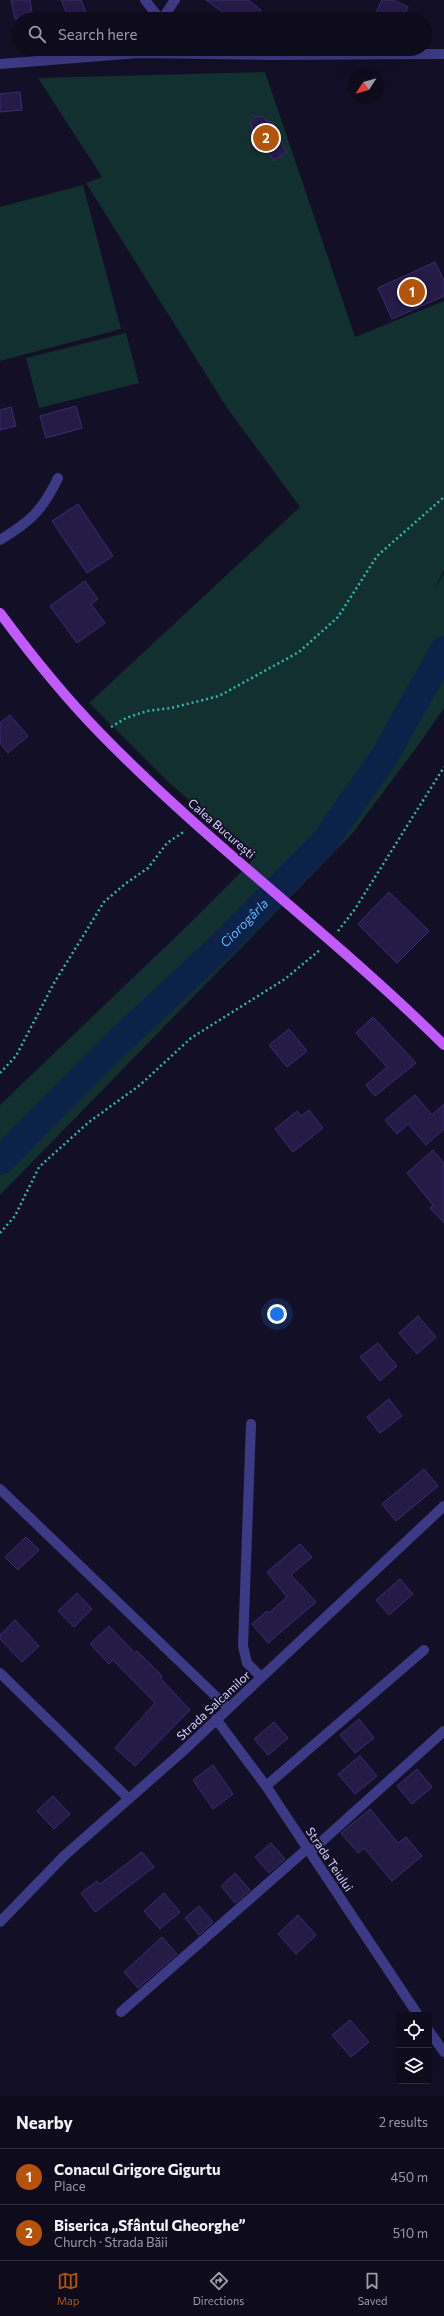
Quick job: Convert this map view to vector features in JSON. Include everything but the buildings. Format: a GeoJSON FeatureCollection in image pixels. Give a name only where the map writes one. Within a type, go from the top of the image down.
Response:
{"type":"FeatureCollection","features":[{"type":"Feature","properties":{"kind":"main road","name":"Calea București"},"geometry":{"type":"LineString","coordinates":[[0,613],[68,700],[101,734],[196,824],[331,940],[444,1046]]}},
{"type":"Feature","properties":{"kind":"street"},"geometry":{"type":"LineString","coordinates":[[145,0],[155,12]]}},
{"type":"Feature","properties":{"kind":"street"},"geometry":{"type":"LineString","coordinates":[[166,12],[175,0]]}},
{"type":"Feature","properties":{"kind":"street"},"geometry":{"type":"LineString","coordinates":[[432,54],[444,54]]}},
{"type":"Feature","properties":{"kind":"street"},"geometry":{"type":"LineString","coordinates":[[0,64],[86,56]]}},
{"type":"Feature","properties":{"kind":"street"},"geometry":{"type":"LineString","coordinates":[[0,540],[28,522],[39,512],[58,478]]}},
{"type":"Feature","properties":{"kind":"street"},"geometry":{"type":"LineString","coordinates":[[251,1424],[243,1646],[247,1663],[261,1677]]}},
{"type":"Feature","properties":{"kind":"street"},"geometry":{"type":"LineString","coordinates":[[0,1489],[228,1708]]}},
{"type":"Feature","properties":{"kind":"street","name":"Strada Salcamilor"},"geometry":{"type":"LineString","coordinates":[[0,1922],[64,1856],[129,1799],[228,1708],[444,1506]]}},
{"type":"Feature","properties":{"kind":"street"},"geometry":{"type":"LineString","coordinates":[[266,1786],[424,1650]]}},
{"type":"Feature","properties":{"kind":"street"},"geometry":{"type":"LineString","coordinates":[[0,1673],[129,1799]]}},
{"type":"Feature","properties":{"kind":"street","name":"Strada Teiului"},"geometry":{"type":"LineString","coordinates":[[216,1719],[266,1786],[416,2012]]}},
{"type":"Feature","properties":{"kind":"street"},"geometry":{"type":"LineString","coordinates":[[121,2012],[444,1731]]}},
{"type":"Feature","properties":{"kind":"street"},"geometry":{"type":"LineString","coordinates":[[432,2035],[444,2052]]}},
{"type":"Feature","properties":{"kind":"path"},"geometry":{"type":"LineString","coordinates":[[101,734],[126,718],[147,711],[171,708],[219,696],[299,652],[338,617],[377,556],[444,497]]}},
{"type":"Feature","properties":{"kind":"path"},"geometry":{"type":"LineString","coordinates":[[0,1233],[15,1216],[39,1167],[89,1122],[140,1085],[191,1038],[285,979],[331,940],[355,909],[444,767]]}},
{"type":"Feature","properties":{"kind":"path"},"geometry":{"type":"LineString","coordinates":[[0,1073],[16,1056],[54,983],[104,902],[148,868],[167,843],[196,824]]}},
{"type":"Feature","properties":{"kind":"green space"},"geometry":{"type":"Polygon","coordinates":[[[265,72],[355,337],[444,301],[444,570],[433,591],[444,573],[444,708],[352,834],[0,1195],[0,1105],[186,927],[256,857],[167,781],[89,703],[300,507],[227,408],[86,183],[102,177],[38,78],[265,72]]]}},
{"type":"Feature","properties":{"kind":"green space"},"geometry":{"type":"Polygon","coordinates":[[[83,185],[121,329],[0,361],[0,207],[83,185]]]}},
{"type":"Feature","properties":{"kind":"green space"},"geometry":{"type":"Polygon","coordinates":[[[126,333],[139,383],[39,408],[26,358],[126,333]]]}},
{"type":"Feature","properties":{"kind":"waterway","name":"Ciorogârla"},"geometry":{"type":"LineString","coordinates":[[0,1161],[111,1049],[223,944],[325,841],[384,757],[444,650]]}},
{"type":"Feature","properties":{"kind":"place","name":"Biserica „Sfântul Gheorghe”"},"geometry":{"type":"Point","coordinates":[266,138]}},
{"type":"Feature","properties":{"kind":"place","name":"Conacul Grigore Gigurtu"},"geometry":{"type":"Point","coordinates":[412,292]}}]}
